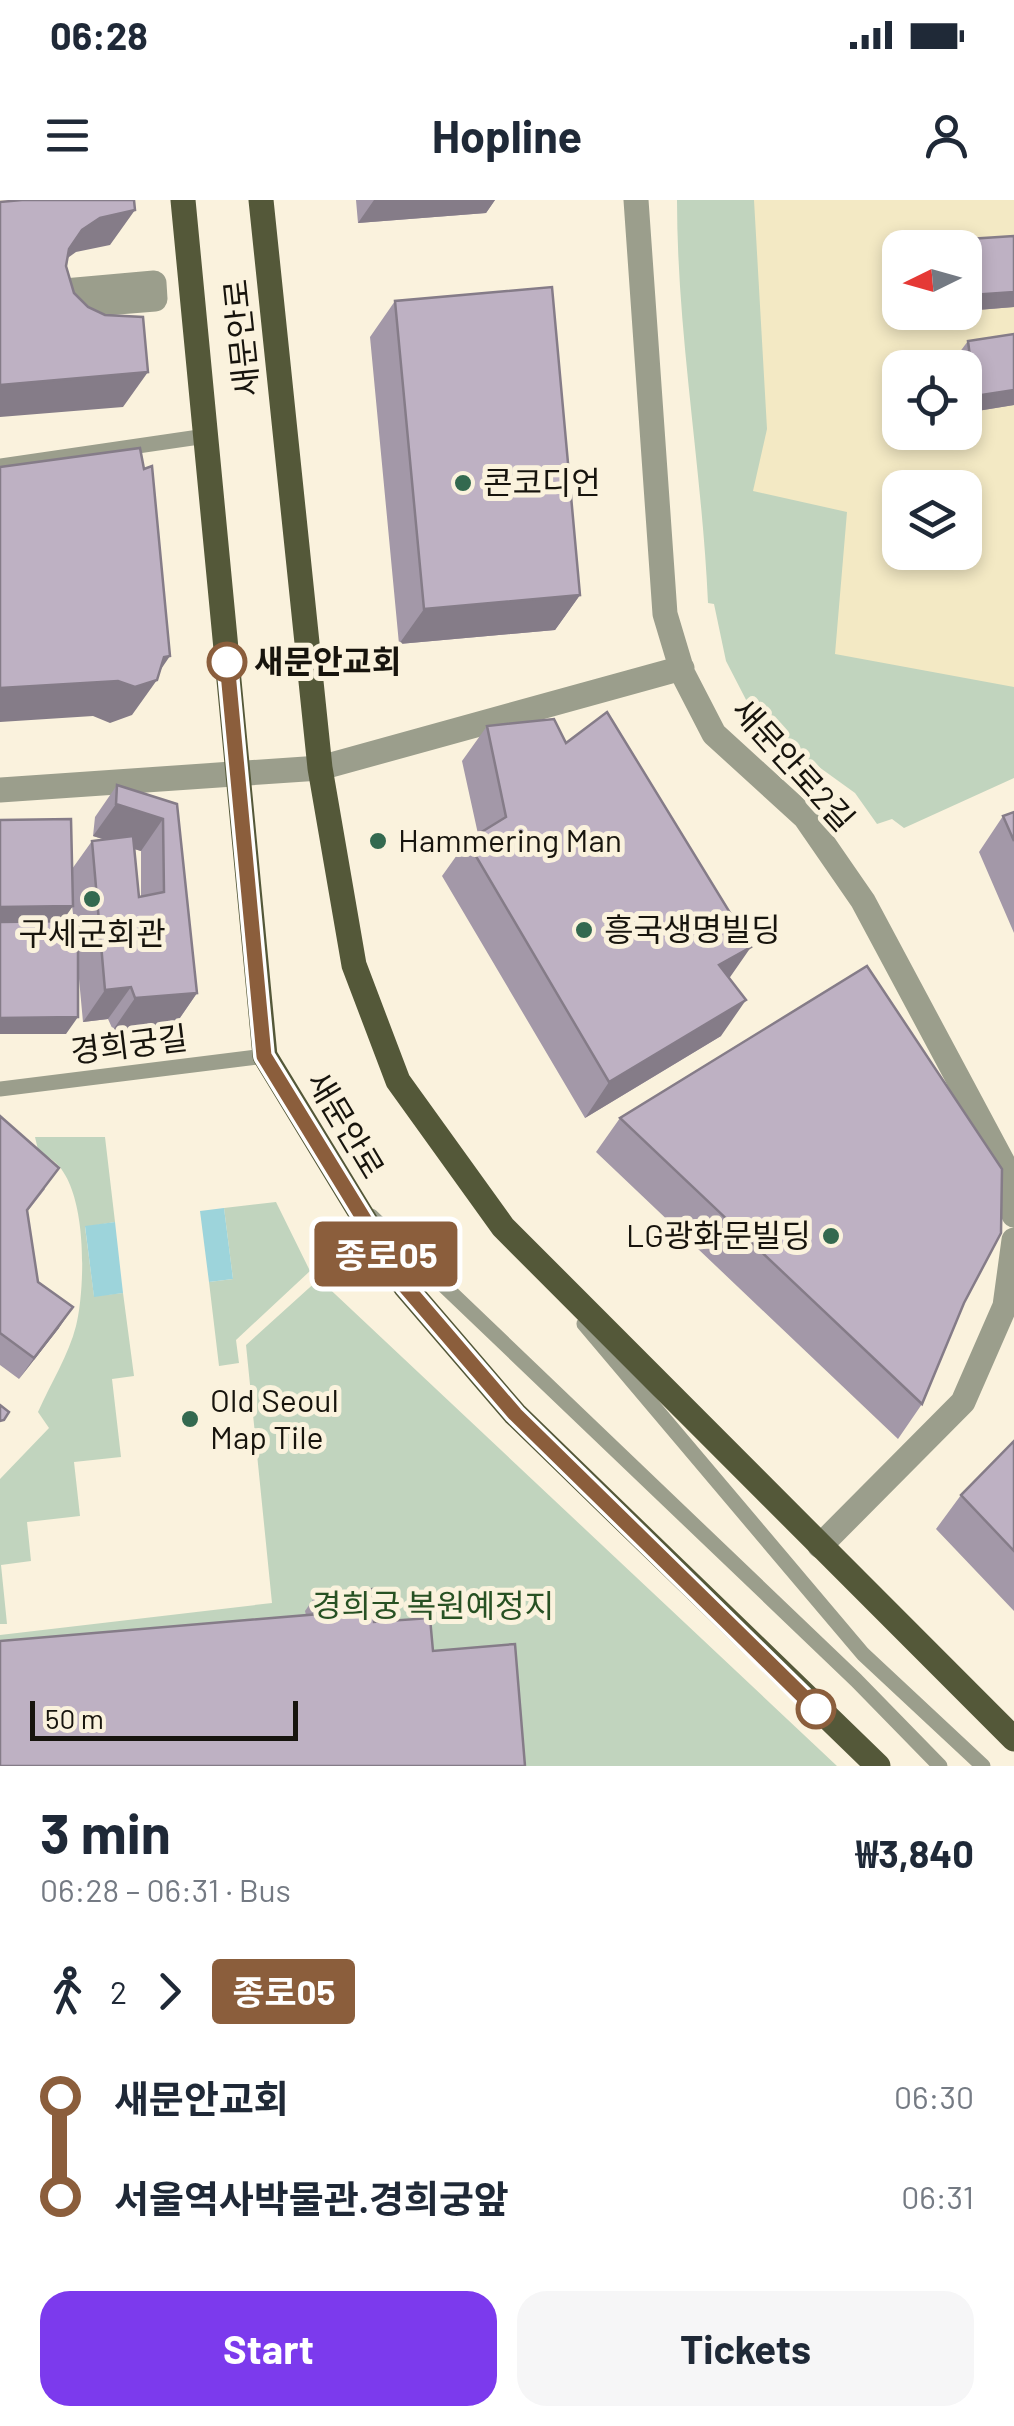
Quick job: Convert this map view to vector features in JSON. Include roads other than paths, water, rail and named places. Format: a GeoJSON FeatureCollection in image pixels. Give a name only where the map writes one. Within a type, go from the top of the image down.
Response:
{"type":"FeatureCollection","features":[{"type":"Feature","properties":{"kind":"main road","name":"새문안로"},"geometry":{"type":"LineString","coordinates":[[184,200],[264,1056],[405,1286],[515,1414],[878,1766]]}},
{"type":"Feature","properties":{"kind":"main road","name":"새문안로"},"geometry":{"type":"LineString","coordinates":[[260,200],[320,768],[354,966],[398,1082],[502,1227],[1014,1739]]}},
{"type":"Feature","properties":{"kind":"street","name":"새문안로2길"},"geometry":{"type":"LineString","coordinates":[[636,200],[666,614],[682,668],[714,734],[804,817],[863,901],[1008,1172],[1014,1215]]}},
{"type":"Feature","properties":{"kind":"street"},"geometry":{"type":"LineString","coordinates":[[0,790],[320,768],[682,668]]}},
{"type":"Feature","properties":{"kind":"street"},"geometry":{"type":"LineString","coordinates":[[820,1546],[963,1402],[1005,1306],[1014,1240]]}},
{"type":"Feature","properties":{"kind":"lane","name":"새문안로"},"geometry":{"type":"LineString","coordinates":[[0,466],[206,436]]}},
{"type":"Feature","properties":{"kind":"lane","name":"경희궁길"},"geometry":{"type":"LineString","coordinates":[[0,1089],[264,1056]]}},
{"type":"Feature","properties":{"kind":"lane"},"geometry":{"type":"LineString","coordinates":[[350,1196],[870,1693],[940,1766]]}},
{"type":"Feature","properties":{"kind":"lane"},"geometry":{"type":"LineString","coordinates":[[502,1227],[863,1654],[982,1766]]}},
{"type":"Feature","properties":{"kind":"water"},"geometry":{"type":"Polygon","coordinates":[[[224,1208],[233,1279],[209,1282],[200,1211],[224,1208]]]}},
{"type":"Feature","properties":{"kind":"water"},"geometry":{"type":"Polygon","coordinates":[[[115,1222],[123,1293],[94,1297],[85,1226],[115,1222]]]}},
{"type":"Feature","properties":{"kind":"place","name":"콘코디언"},"geometry":{"type":"Point","coordinates":[463,483]}},
{"type":"Feature","properties":{"kind":"place","name":"새문안교회"},"geometry":{"type":"Point","coordinates":[227,662]}},
{"type":"Feature","properties":{"kind":"place","name":"Hammering Man"},"geometry":{"type":"Point","coordinates":[378,841]}},
{"type":"Feature","properties":{"kind":"place","name":"구세군회관"},"geometry":{"type":"Point","coordinates":[92,899]}},
{"type":"Feature","properties":{"kind":"place","name":"흥국생명빌딩"},"geometry":{"type":"Point","coordinates":[584,930]}},
{"type":"Feature","properties":{"kind":"place","name":"LG광화문빌딩"},"geometry":{"type":"Point","coordinates":[831,1236]}},
{"type":"Feature","properties":{"kind":"place","name":"Old Seoul Map Tile"},"geometry":{"type":"Point","coordinates":[190,1419]}},
{"type":"Feature","properties":{"kind":"park label","name":"경희궁 복원예정지"},"geometry":{"type":"Point","coordinates":[433,1606]}}]}
